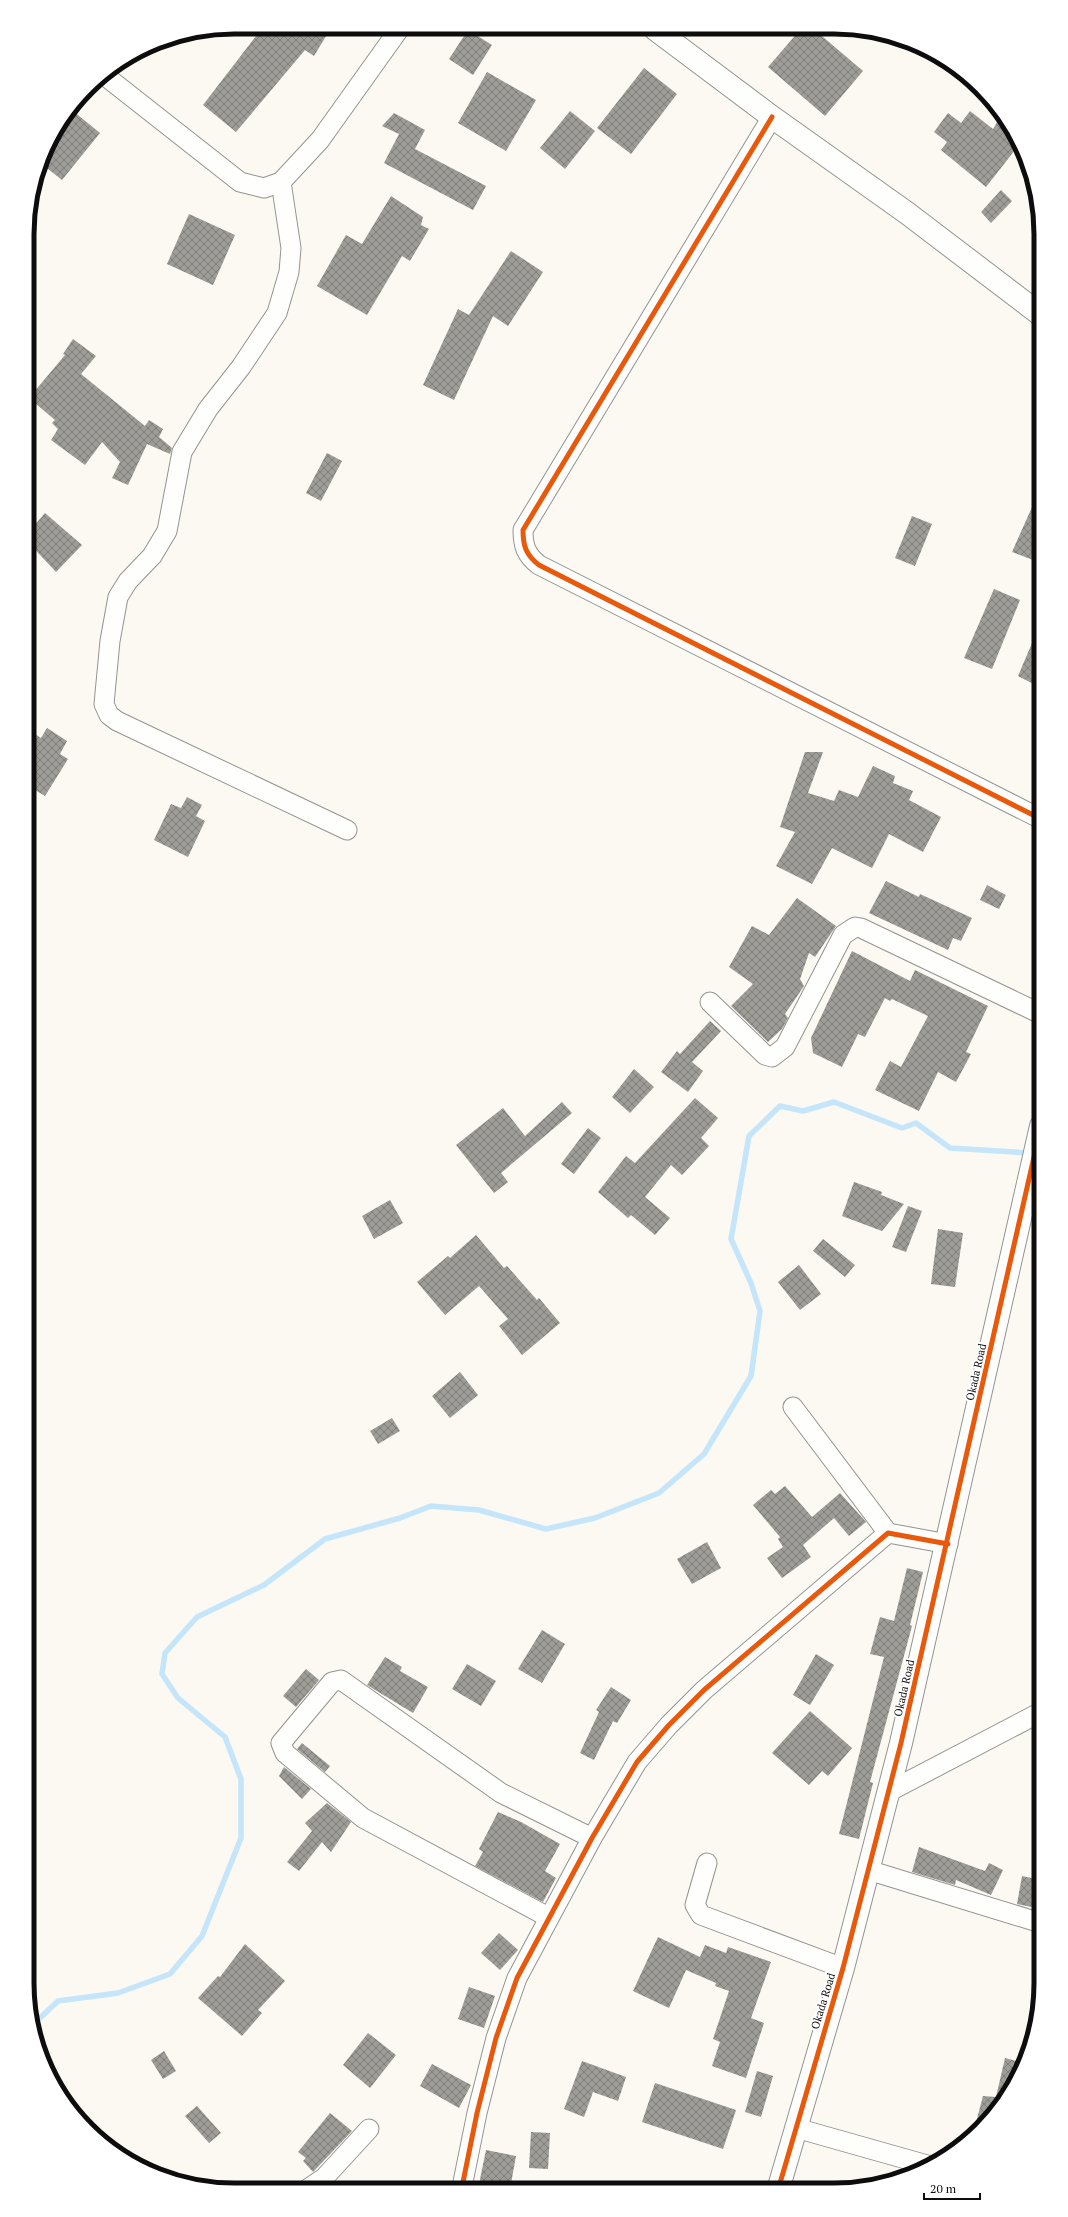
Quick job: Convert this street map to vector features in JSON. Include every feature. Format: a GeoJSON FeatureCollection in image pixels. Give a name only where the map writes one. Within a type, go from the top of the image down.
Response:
{"type":"FeatureCollection","features":[{"type":"Feature","properties":{"kind":"street"},"geometry":{"type":"LineString","coordinates":[[108,78],[240,182],[264,188],[281,182],[320,140],[396,34]]}},
{"type":"Feature","properties":{"kind":"street"},"geometry":{"type":"LineString","coordinates":[[661,34],[772,117],[908,213],[1034,310]]}},
{"type":"Feature","properties":{"kind":"street"},"geometry":{"type":"LineString","coordinates":[[772,117],[523,530],[523,544],[529,557],[539,565],[1034,815]]}},
{"type":"Feature","properties":{"kind":"street"},"geometry":{"type":"LineString","coordinates":[[281,182],[291,248],[289,272],[277,313],[241,367],[208,409],[182,452],[167,531],[152,556],[128,581],[118,597],[110,641],[104,704],[109,715],[117,721],[347,830]]}},
{"type":"Feature","properties":{"kind":"street"},"geometry":{"type":"LineString","coordinates":[[710,1002],[765,1055],[772,1057],[785,1047],[843,935],[855,927],[861,928],[1034,1011]]}},
{"type":"Feature","properties":{"kind":"street","name":"Okada Road"},"geometry":{"type":"LineString","coordinates":[[780,2183],[844,1968],[888,1792],[948,1544],[1034,1156]]}},
{"type":"Feature","properties":{"kind":"street"},"geometry":{"type":"LineString","coordinates":[[793,1407],[888,1532],[948,1544]]}},
{"type":"Feature","properties":{"kind":"street"},"geometry":{"type":"LineString","coordinates":[[463,2183],[477,2113],[496,2038],[516,1978],[592,1838],[637,1762],[669,1725],[704,1690],[888,1532]]}},
{"type":"Feature","properties":{"kind":"street"},"geometry":{"type":"LineString","coordinates":[[548,1918],[363,1818],[285,1753],[281,1743],[332,1682],[341,1680],[501,1792],[592,1838]]}},
{"type":"Feature","properties":{"kind":"street"},"geometry":{"type":"LineString","coordinates":[[888,1792],[1034,1716]]}},
{"type":"Feature","properties":{"kind":"street"},"geometry":{"type":"LineString","coordinates":[[707,1863],[695,1905],[701,1915],[844,1968]]}},
{"type":"Feature","properties":{"kind":"street"},"geometry":{"type":"LineString","coordinates":[[868,1870],[1034,1921]]}},
{"type":"Feature","properties":{"kind":"street"},"geometry":{"type":"LineString","coordinates":[[796,2128],[920,2163]]}},
{"type":"Feature","properties":{"kind":"street"},"geometry":{"type":"LineString","coordinates":[[316,2183],[324,2178],[369,2130]]}},
{"type":"Feature","properties":{"kind":"building"},"geometry":{"type":"Polygon","coordinates":[[[258,34],[327,34],[314,56],[305,50],[236,132],[203,105],[258,34]]]}},
{"type":"Feature","properties":{"kind":"building"},"geometry":{"type":"Polygon","coordinates":[[[465,34],[474,34],[492,45],[473,75],[449,59],[465,34]]]}},
{"type":"Feature","properties":{"kind":"building"},"geometry":{"type":"Polygon","coordinates":[[[797,34],[820,34],[863,71],[825,116],[768,67],[797,34]]]}},
{"type":"Feature","properties":{"kind":"building"},"geometry":{"type":"Polygon","coordinates":[[[644,68],[677,94],[631,154],[597,128],[644,68]]]}},
{"type":"Feature","properties":{"kind":"building"},"geometry":{"type":"Polygon","coordinates":[[[487,72],[536,100],[506,151],[458,123],[487,72]]]}},
{"type":"Feature","properties":{"kind":"building"},"geometry":{"type":"Polygon","coordinates":[[[570,111],[595,131],[565,169],[540,148],[570,111]]]}},
{"type":"Feature","properties":{"kind":"building"},"geometry":{"type":"Polygon","coordinates":[[[970,111],[993,129],[998,120],[1015,150],[986,187],[941,150],[947,142],[934,132],[948,113],[961,123],[970,111]]]}},
{"type":"Feature","properties":{"kind":"building"},"geometry":{"type":"Polygon","coordinates":[[[75,112],[100,133],[62,180],[46,167],[49,157],[61,134],[75,112]]]}},
{"type":"Feature","properties":{"kind":"building"},"geometry":{"type":"Polygon","coordinates":[[[394,113],[425,130],[415,149],[486,186],[473,210],[384,163],[399,134],[382,126],[394,113]]]}},
{"type":"Feature","properties":{"kind":"building"},"geometry":{"type":"Polygon","coordinates":[[[1001,190],[1012,201],[991,223],[981,212],[1001,190]]]}},
{"type":"Feature","properties":{"kind":"building"},"geometry":{"type":"Polygon","coordinates":[[[391,196],[423,217],[421,225],[429,229],[410,261],[402,256],[367,315],[317,286],[346,235],[362,244],[391,196]]]}},
{"type":"Feature","properties":{"kind":"building"},"geometry":{"type":"Polygon","coordinates":[[[189,214],[235,235],[213,285],[167,264],[189,214]]]}},
{"type":"Feature","properties":{"kind":"building"},"geometry":{"type":"Polygon","coordinates":[[[511,251],[543,272],[508,326],[493,316],[454,400],[423,385],[458,309],[469,315],[511,251]]]}},
{"type":"Feature","properties":{"kind":"building"},"geometry":{"type":"Polygon","coordinates":[[[73,339],[96,356],[81,374],[145,426],[149,420],[163,429],[159,437],[172,448],[170,454],[147,444],[128,485],[112,478],[120,462],[102,442],[85,465],[51,440],[58,429],[52,423],[55,420],[34,402],[34,392],[65,355],[63,354],[73,339]]]}},
{"type":"Feature","properties":{"kind":"building"},"geometry":{"type":"Polygon","coordinates":[[[327,453],[342,461],[321,501],[306,493],[327,453]]]}},
{"type":"Feature","properties":{"kind":"building"},"geometry":{"type":"Polygon","coordinates":[[[1034,503],[1034,560],[1012,552],[1034,503]]]}},
{"type":"Feature","properties":{"kind":"building"},"geometry":{"type":"Polygon","coordinates":[[[45,513],[82,545],[56,572],[34,548],[34,526],[45,513]]]}},
{"type":"Feature","properties":{"kind":"building"},"geometry":{"type":"Polygon","coordinates":[[[912,516],[932,524],[915,566],[895,558],[912,516]]]}},
{"type":"Feature","properties":{"kind":"building"},"geometry":{"type":"Polygon","coordinates":[[[994,589],[1020,600],[992,669],[964,658],[994,589]]]}},
{"type":"Feature","properties":{"kind":"building"},"geometry":{"type":"Polygon","coordinates":[[[1034,638],[1034,684],[1018,676],[1034,638]]]}},
{"type":"Feature","properties":{"kind":"building"},"geometry":{"type":"Polygon","coordinates":[[[47,728],[67,741],[60,754],[68,759],[45,796],[34,789],[34,733],[41,738],[47,728]]]}},
{"type":"Feature","properties":{"kind":"building"},"geometry":{"type":"Polygon","coordinates":[[[805,752],[823,752],[808,793],[834,801],[839,790],[858,797],[873,766],[895,776],[893,783],[913,791],[909,800],[941,817],[923,852],[889,834],[872,868],[832,848],[812,884],[776,866],[795,832],[780,827],[805,752]]]}},
{"type":"Feature","properties":{"kind":"building"},"geometry":{"type":"Polygon","coordinates":[[[187,797],[202,805],[196,816],[205,821],[188,857],[154,840],[171,804],[181,808],[187,797]]]}},
{"type":"Feature","properties":{"kind":"building"},"geometry":{"type":"Polygon","coordinates":[[[886,881],[919,897],[920,894],[972,918],[961,941],[953,938],[948,950],[869,913],[886,881]]]}},
{"type":"Feature","properties":{"kind":"building"},"geometry":{"type":"Polygon","coordinates":[[[987,885],[1006,895],[999,909],[980,900],[987,885]]]}},
{"type":"Feature","properties":{"kind":"building"},"geometry":{"type":"Polygon","coordinates":[[[797,898],[836,926],[815,957],[809,953],[800,979],[804,986],[785,1014],[788,1018],[782,1029],[768,1042],[731,1006],[753,984],[729,967],[752,926],[769,935],[797,898]]]}},
{"type":"Feature","properties":{"kind":"building"},"geometry":{"type":"Polygon","coordinates":[[[852,951],[910,981],[915,970],[988,1006],[966,1052],[971,1054],[956,1082],[938,1072],[919,1111],[875,1090],[890,1061],[901,1067],[928,1016],[892,999],[890,1001],[885,998],[865,1037],[858,1034],[842,1067],[813,1053],[811,1038],[852,951]]]}},
{"type":"Feature","properties":{"kind":"building"},"geometry":{"type":"Polygon","coordinates":[[[710,1021],[721,1031],[692,1062],[703,1071],[688,1092],[661,1072],[677,1051],[680,1054],[710,1021]]]}},
{"type":"Feature","properties":{"kind":"building"},"geometry":{"type":"Polygon","coordinates":[[[634,1069],[654,1087],[630,1113],[612,1097],[634,1069]]]}},
{"type":"Feature","properties":{"kind":"building"},"geometry":{"type":"Polygon","coordinates":[[[695,1098],[718,1118],[701,1138],[709,1146],[682,1175],[671,1165],[645,1197],[670,1218],[655,1235],[631,1215],[628,1218],[598,1192],[626,1156],[635,1163],[695,1098]]]}},
{"type":"Feature","properties":{"kind":"building"},"geometry":{"type":"Polygon","coordinates":[[[562,1102],[572,1113],[501,1173],[508,1182],[494,1193],[456,1145],[503,1108],[525,1136],[562,1102]]]}},
{"type":"Feature","properties":{"kind":"building"},"geometry":{"type":"Polygon","coordinates":[[[588,1128],[601,1138],[574,1174],[561,1164],[588,1128]]]}},
{"type":"Feature","properties":{"kind":"building"},"geometry":{"type":"Polygon","coordinates":[[[854,1182],[882,1192],[881,1195],[904,1204],[882,1231],[842,1216],[854,1182]]]}},
{"type":"Feature","properties":{"kind":"building"},"geometry":{"type":"Polygon","coordinates":[[[390,1200],[403,1223],[374,1239],[362,1216],[390,1200]]]}},
{"type":"Feature","properties":{"kind":"building"},"geometry":{"type":"Polygon","coordinates":[[[908,1206],[922,1211],[906,1252],[892,1247],[908,1206]]]}},
{"type":"Feature","properties":{"kind":"building"},"geometry":{"type":"Polygon","coordinates":[[[938,1229],[963,1233],[955,1287],[931,1284],[938,1229]]]}},
{"type":"Feature","properties":{"kind":"building"},"geometry":{"type":"Polygon","coordinates":[[[476,1235],[504,1268],[507,1266],[537,1300],[539,1298],[560,1323],[522,1355],[499,1326],[508,1319],[479,1286],[445,1315],[417,1282],[448,1256],[450,1258],[476,1235]]]}},
{"type":"Feature","properties":{"kind":"building"},"geometry":{"type":"Polygon","coordinates":[[[823,1239],[855,1265],[845,1277],[813,1251],[823,1239]]]}},
{"type":"Feature","properties":{"kind":"building"},"geometry":{"type":"Polygon","coordinates":[[[799,1265],[821,1294],[800,1310],[778,1282],[799,1265]]]}},
{"type":"Feature","properties":{"kind":"building"},"geometry":{"type":"Polygon","coordinates":[[[460,1372],[478,1395],[450,1418],[432,1396],[460,1372]]]}},
{"type":"Feature","properties":{"kind":"building"},"geometry":{"type":"Polygon","coordinates":[[[392,1418],[400,1431],[378,1444],[370,1431],[392,1418]]]}},
{"type":"Feature","properties":{"kind":"building"},"geometry":{"type":"Polygon","coordinates":[[[785,1486],[812,1517],[840,1493],[866,1522],[849,1536],[834,1518],[803,1545],[811,1557],[782,1578],[767,1558],[783,1547],[778,1539],[780,1537],[753,1505],[771,1490],[775,1494],[785,1486]]]}},
{"type":"Feature","properties":{"kind":"building"},"geometry":{"type":"Polygon","coordinates":[[[707,1542],[721,1568],[692,1584],[677,1559],[707,1542]]]}},
{"type":"Feature","properties":{"kind":"building"},"geometry":{"type":"Polygon","coordinates":[[[907,1568],[923,1572],[910,1625],[912,1626],[870,1782],[873,1783],[859,1839],[839,1834],[884,1657],[870,1654],[880,1617],[894,1621],[907,1568]]]}},
{"type":"Feature","properties":{"kind":"building"},"geometry":{"type":"Polygon","coordinates":[[[542,1630],[565,1644],[542,1683],[518,1669],[542,1630]]]}},
{"type":"Feature","properties":{"kind":"building"},"geometry":{"type":"Polygon","coordinates":[[[816,1654],[834,1665],[810,1705],[793,1695],[816,1654]]]}},
{"type":"Feature","properties":{"kind":"building"},"geometry":{"type":"Polygon","coordinates":[[[385,1657],[402,1667],[400,1671],[428,1687],[413,1713],[367,1685],[385,1657]]]}},
{"type":"Feature","properties":{"kind":"building"},"geometry":{"type":"Polygon","coordinates":[[[467,1664],[496,1681],[481,1706],[452,1689],[467,1664]]]}},
{"type":"Feature","properties":{"kind":"building"},"geometry":{"type":"Polygon","coordinates":[[[306,1669],[319,1680],[296,1707],[283,1696],[306,1669]]]}},
{"type":"Feature","properties":{"kind":"building"},"geometry":{"type":"Polygon","coordinates":[[[611,1687],[631,1700],[617,1723],[613,1721],[594,1760],[580,1753],[599,1712],[596,1710],[611,1687]]]}},
{"type":"Feature","properties":{"kind":"building"},"geometry":{"type":"Polygon","coordinates":[[[810,1711],[852,1748],[828,1776],[822,1771],[809,1785],[772,1753],[810,1711]]]}},
{"type":"Feature","properties":{"kind":"building"},"geometry":{"type":"Polygon","coordinates":[[[302,1743],[330,1766],[325,1772],[297,1749],[302,1743]]]}},
{"type":"Feature","properties":{"kind":"building"},"geometry":{"type":"Polygon","coordinates":[[[284,1767],[311,1789],[302,1799],[279,1776],[284,1767]]]}},
{"type":"Feature","properties":{"kind":"building"},"geometry":{"type":"Polygon","coordinates":[[[327,1803],[351,1822],[331,1852],[322,1842],[299,1871],[287,1862],[312,1831],[305,1823],[327,1803]]]}},
{"type":"Feature","properties":{"kind":"building"},"geometry":{"type":"Polygon","coordinates":[[[498,1812],[521,1822],[560,1844],[545,1871],[556,1878],[543,1902],[475,1866],[483,1852],[479,1849],[498,1812]]]}},
{"type":"Feature","properties":{"kind":"building"},"geometry":{"type":"Polygon","coordinates":[[[919,1847],[985,1871],[989,1863],[1003,1870],[991,1895],[956,1880],[955,1885],[912,1872],[919,1847]]]}},
{"type":"Feature","properties":{"kind":"building"},"geometry":{"type":"Polygon","coordinates":[[[1022,1876],[1034,1879],[1034,1908],[1017,1904],[1022,1876]]]}},
{"type":"Feature","properties":{"kind":"building"},"geometry":{"type":"Polygon","coordinates":[[[499,1933],[518,1950],[500,1970],[481,1953],[499,1933]]]}},
{"type":"Feature","properties":{"kind":"building"},"geometry":{"type":"Polygon","coordinates":[[[658,1937],[700,1957],[705,1945],[726,1953],[728,1947],[771,1962],[751,2018],[764,2023],[746,2078],[712,2066],[720,2042],[713,2039],[729,1991],[715,1986],[716,1983],[686,1970],[669,2008],[633,1991],[658,1937]]]}},
{"type":"Feature","properties":{"kind":"building"},"geometry":{"type":"Polygon","coordinates":[[[245,1944],[285,1981],[258,2010],[262,2013],[242,2036],[198,1998],[218,1976],[220,1977],[245,1944]]]}},
{"type":"Feature","properties":{"kind":"building"},"geometry":{"type":"Polygon","coordinates":[[[469,1987],[495,1996],[484,2028],[458,2019],[469,1987]]]}},
{"type":"Feature","properties":{"kind":"building"},"geometry":{"type":"Polygon","coordinates":[[[368,2033],[396,2055],[370,2088],[343,2065],[368,2033]]]}},
{"type":"Feature","properties":{"kind":"building"},"geometry":{"type":"Polygon","coordinates":[[[164,2051],[176,2071],[163,2079],[151,2060],[164,2051]]]}},
{"type":"Feature","properties":{"kind":"building"},"geometry":{"type":"Polygon","coordinates":[[[1005,2058],[1018,2062],[993,2105],[976,2123],[983,2096],[996,2097],[1005,2058]]]}},
{"type":"Feature","properties":{"kind":"building"},"geometry":{"type":"Polygon","coordinates":[[[582,2061],[626,2077],[618,2101],[593,2092],[584,2117],[564,2109],[582,2061]]]}},
{"type":"Feature","properties":{"kind":"building"},"geometry":{"type":"Polygon","coordinates":[[[432,2064],[471,2085],[459,2108],[420,2086],[432,2064]]]}},
{"type":"Feature","properties":{"kind":"building"},"geometry":{"type":"Polygon","coordinates":[[[757,2071],[773,2076],[761,2117],[745,2112],[757,2071]]]}},
{"type":"Feature","properties":{"kind":"building"},"geometry":{"type":"Polygon","coordinates":[[[655,2083],[736,2110],[723,2149],[642,2122],[655,2083]]]}},
{"type":"Feature","properties":{"kind":"building"},"geometry":{"type":"Polygon","coordinates":[[[197,2106],[221,2133],[209,2143],[185,2116],[197,2106]]]}},
{"type":"Feature","properties":{"kind":"building"},"geometry":{"type":"Polygon","coordinates":[[[330,2113],[352,2131],[313,2172],[303,2161],[306,2158],[298,2152],[330,2113]]]}},
{"type":"Feature","properties":{"kind":"building"},"geometry":{"type":"Polygon","coordinates":[[[531,2132],[550,2133],[548,2169],[529,2168],[531,2132]]]}},
{"type":"Feature","properties":{"kind":"building"},"geometry":{"type":"Polygon","coordinates":[[[486,2150],[516,2156],[511,2183],[479,2183],[486,2150]]]}},
{"type":"Feature","properties":{"kind":"waterway"},"geometry":{"type":"LineString","coordinates":[[38,2019],[58,2001],[118,1993],[170,1974],[202,1936],[241,1838],[241,1779],[225,1737],[178,1698],[162,1674],[165,1653],[197,1617],[264,1585],[325,1539],[400,1518],[431,1506],[479,1510],[546,1529],[595,1518],[659,1493],[704,1454],[751,1376],[760,1311],[751,1283],[731,1239],[749,1136],[780,1106],[803,1111],[834,1102],[902,1128],[916,1123],[950,1148],[1029,1153]]}},
{"type":"Feature","properties":{"kind":"cycle path"},"geometry":{"type":"LineString","coordinates":[[772,117],[523,530],[526,550],[531,558],[539,565],[1034,815]]}},
{"type":"Feature","properties":{"kind":"cycle path"},"geometry":{"type":"LineString","coordinates":[[780,2183],[843,1968],[901,1743],[1034,1157]]}},
{"type":"Feature","properties":{"kind":"cycle path"},"geometry":{"type":"LineString","coordinates":[[463,2183],[477,2113],[496,2038],[517,1978],[592,1838],[637,1762],[669,1725],[704,1690],[888,1533],[948,1544]]}}]}
